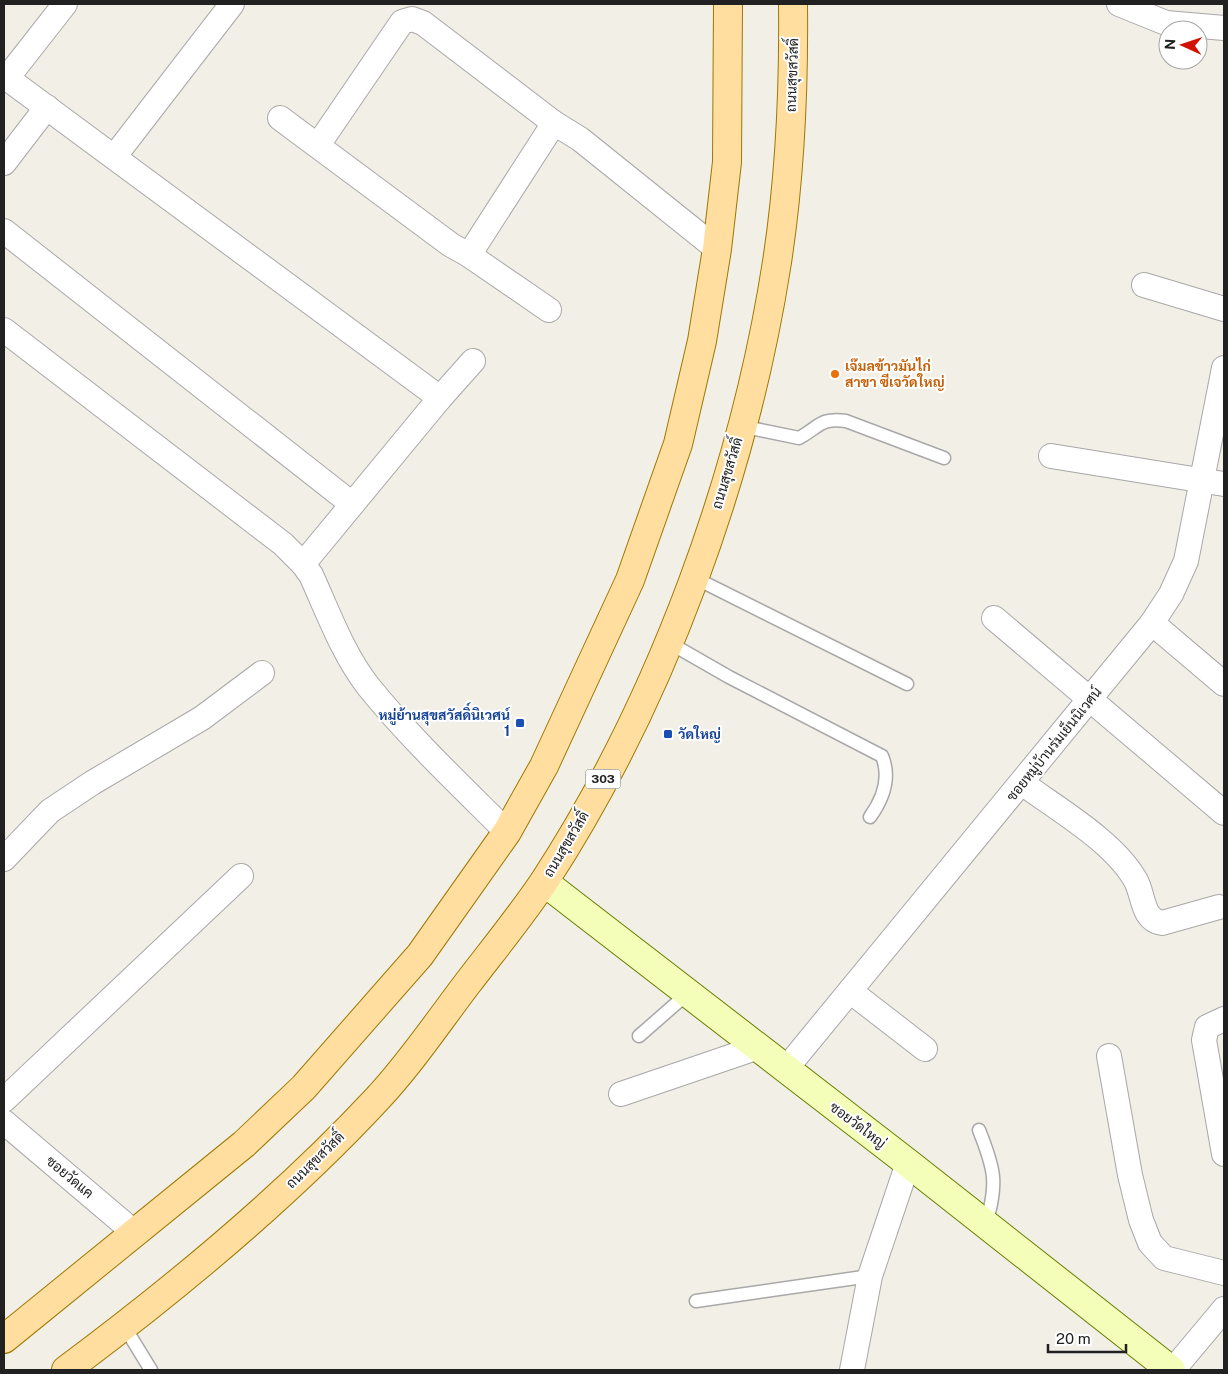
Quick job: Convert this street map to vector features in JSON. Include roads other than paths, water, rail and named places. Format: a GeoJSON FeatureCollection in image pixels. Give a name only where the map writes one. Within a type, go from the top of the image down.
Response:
{"type":"FeatureCollection","features":[{"type":"Feature","properties":{"kind":"main road"},"geometry":{"type":"LineString","coordinates":[[4,1339],[244,1144],[304,1087],[420,955],[507,832],[544,766],[630,580],[678,444],[702,342],[718,249],[727,162],[728,4]]}},
{"type":"Feature","properties":{"kind":"main road","name":"ถนนสุขสวัสดิ์"},"geometry":{"type":"LineString","coordinates":[[66,1370],[124,1326],[260,1213],[380,1096],[544,882],[582,818],[627,735],[694,578],[725,487],[753,381],[777,261],[789,149],[794,49],[793,4]]}},
{"type":"Feature","properties":{"kind":"street"},"geometry":{"type":"LineString","coordinates":[[65,4],[5,77],[440,398]]}},
{"type":"Feature","properties":{"kind":"street"},"geometry":{"type":"LineString","coordinates":[[114,157],[232,4]]}},
{"type":"Feature","properties":{"kind":"street"},"geometry":{"type":"LineString","coordinates":[[1119,4],[1166,22],[1224,28]]}},
{"type":"Feature","properties":{"kind":"street"},"geometry":{"type":"LineString","coordinates":[[318,145],[402,22],[412,19],[423,22],[554,123],[580,139],[718,249]]}},
{"type":"Feature","properties":{"kind":"street"},"geometry":{"type":"LineString","coordinates":[[4,163],[47,107]]}},
{"type":"Feature","properties":{"kind":"street"},"geometry":{"type":"LineString","coordinates":[[280,118],[451,245],[469,255],[549,310]]}},
{"type":"Feature","properties":{"kind":"street"},"geometry":{"type":"LineString","coordinates":[[469,255],[554,123]]}},
{"type":"Feature","properties":{"kind":"street"},"geometry":{"type":"LineString","coordinates":[[4,231],[352,504]]}},
{"type":"Feature","properties":{"kind":"street"},"geometry":{"type":"LineString","coordinates":[[1144,285],[1224,309]]}},
{"type":"Feature","properties":{"kind":"street"},"geometry":{"type":"LineString","coordinates":[[4,330],[251,520],[303,564],[311,575],[347,653],[368,686],[432,756],[507,832]]}},
{"type":"Feature","properties":{"kind":"street"},"geometry":{"type":"LineString","coordinates":[[303,564],[440,398],[473,361]]}},
{"type":"Feature","properties":{"kind":"street","name":"ซอยหมู่บ้านร่มเย็นนิเวศน์"},"geometry":{"type":"LineString","coordinates":[[785,1070],[1022,784],[1152,623],[1172,594],[1186,561],[1213,483],[1224,368]]}},
{"type":"Feature","properties":{"kind":"street"},"geometry":{"type":"LineString","coordinates":[[1051,456],[1213,483]]}},
{"type":"Feature","properties":{"kind":"street"},"geometry":{"type":"LineString","coordinates":[[994,618],[1224,813]]}},
{"type":"Feature","properties":{"kind":"street"},"geometry":{"type":"LineString","coordinates":[[1152,623],[1224,684]]}},
{"type":"Feature","properties":{"kind":"street"},"geometry":{"type":"LineString","coordinates":[[4,859],[50,811],[92,783],[202,718],[262,673]]}},
{"type":"Feature","properties":{"kind":"street"},"geometry":{"type":"LineString","coordinates":[[1022,784],[1088,832],[1115,855],[1136,880],[1148,916],[1154,921],[1162,923],[1219,907]]}},
{"type":"Feature","properties":{"kind":"street"},"geometry":{"type":"LineString","coordinates":[[4,1100],[241,876]]}},
{"type":"Feature","properties":{"kind":"street","name":"ซอยวัดใหญ่"},"geometry":{"type":"LineString","coordinates":[[544,882],[1172,1370]]}},
{"type":"Feature","properties":{"kind":"street"},"geometry":{"type":"LineString","coordinates":[[850,991],[925,1049]]}},
{"type":"Feature","properties":{"kind":"street"},"geometry":{"type":"LineString","coordinates":[[1224,1019],[1206,1027],[1204,1040],[1224,1154]]}},
{"type":"Feature","properties":{"kind":"street"},"geometry":{"type":"LineString","coordinates":[[621,1094],[756,1048]]}},
{"type":"Feature","properties":{"kind":"street"},"geometry":{"type":"LineString","coordinates":[[1109,1056],[1130,1175],[1141,1220],[1150,1243],[1164,1258],[1224,1273]]}},
{"type":"Feature","properties":{"kind":"street","name":"ซอยวัดแค"},"geometry":{"type":"LineString","coordinates":[[4,1122],[135,1233]]}},
{"type":"Feature","properties":{"kind":"street"},"geometry":{"type":"LineString","coordinates":[[852,1370],[870,1276],[908,1164]]}},
{"type":"Feature","properties":{"kind":"street"},"geometry":{"type":"LineString","coordinates":[[1172,1370],[1224,1309]]}},
{"type":"Feature","properties":{"kind":"lane"},"geometry":{"type":"LineString","coordinates":[[741,426],[799,438],[822,421],[832,418],[846,421],[944,458]]}},
{"type":"Feature","properties":{"kind":"lane"},"geometry":{"type":"LineString","coordinates":[[694,578],[907,684]]}},
{"type":"Feature","properties":{"kind":"lane"},"geometry":{"type":"LineString","coordinates":[[668,642],[729,677],[882,756],[886,765],[886,784],[881,801],[870,817]]}},
{"type":"Feature","properties":{"kind":"lane"},"geometry":{"type":"LineString","coordinates":[[639,1036],[687,994]]}},
{"type":"Feature","properties":{"kind":"lane"},"geometry":{"type":"LineString","coordinates":[[979,1130],[993,1165],[994,1196],[986,1224]]}},
{"type":"Feature","properties":{"kind":"lane"},"geometry":{"type":"LineString","coordinates":[[696,1301],[870,1276]]}},
{"type":"Feature","properties":{"kind":"lane"},"geometry":{"type":"LineString","coordinates":[[124,1326],[152,1370]]}},
{"type":"Feature","properties":{"kind":"place","name":"เจ๊มลข้าวมันไก่ สาขา ซีเจวัดใหญ่"},"geometry":{"type":"Point","coordinates":[835,374]}},
{"type":"Feature","properties":{"kind":"place","name":"หมู่ย้านสุขสวัสดิ์นิเวศน์ 1"},"geometry":{"type":"Point","coordinates":[520,723]}},
{"type":"Feature","properties":{"kind":"place","name":"วัดใหญ่"},"geometry":{"type":"Point","coordinates":[668,734]}}]}
